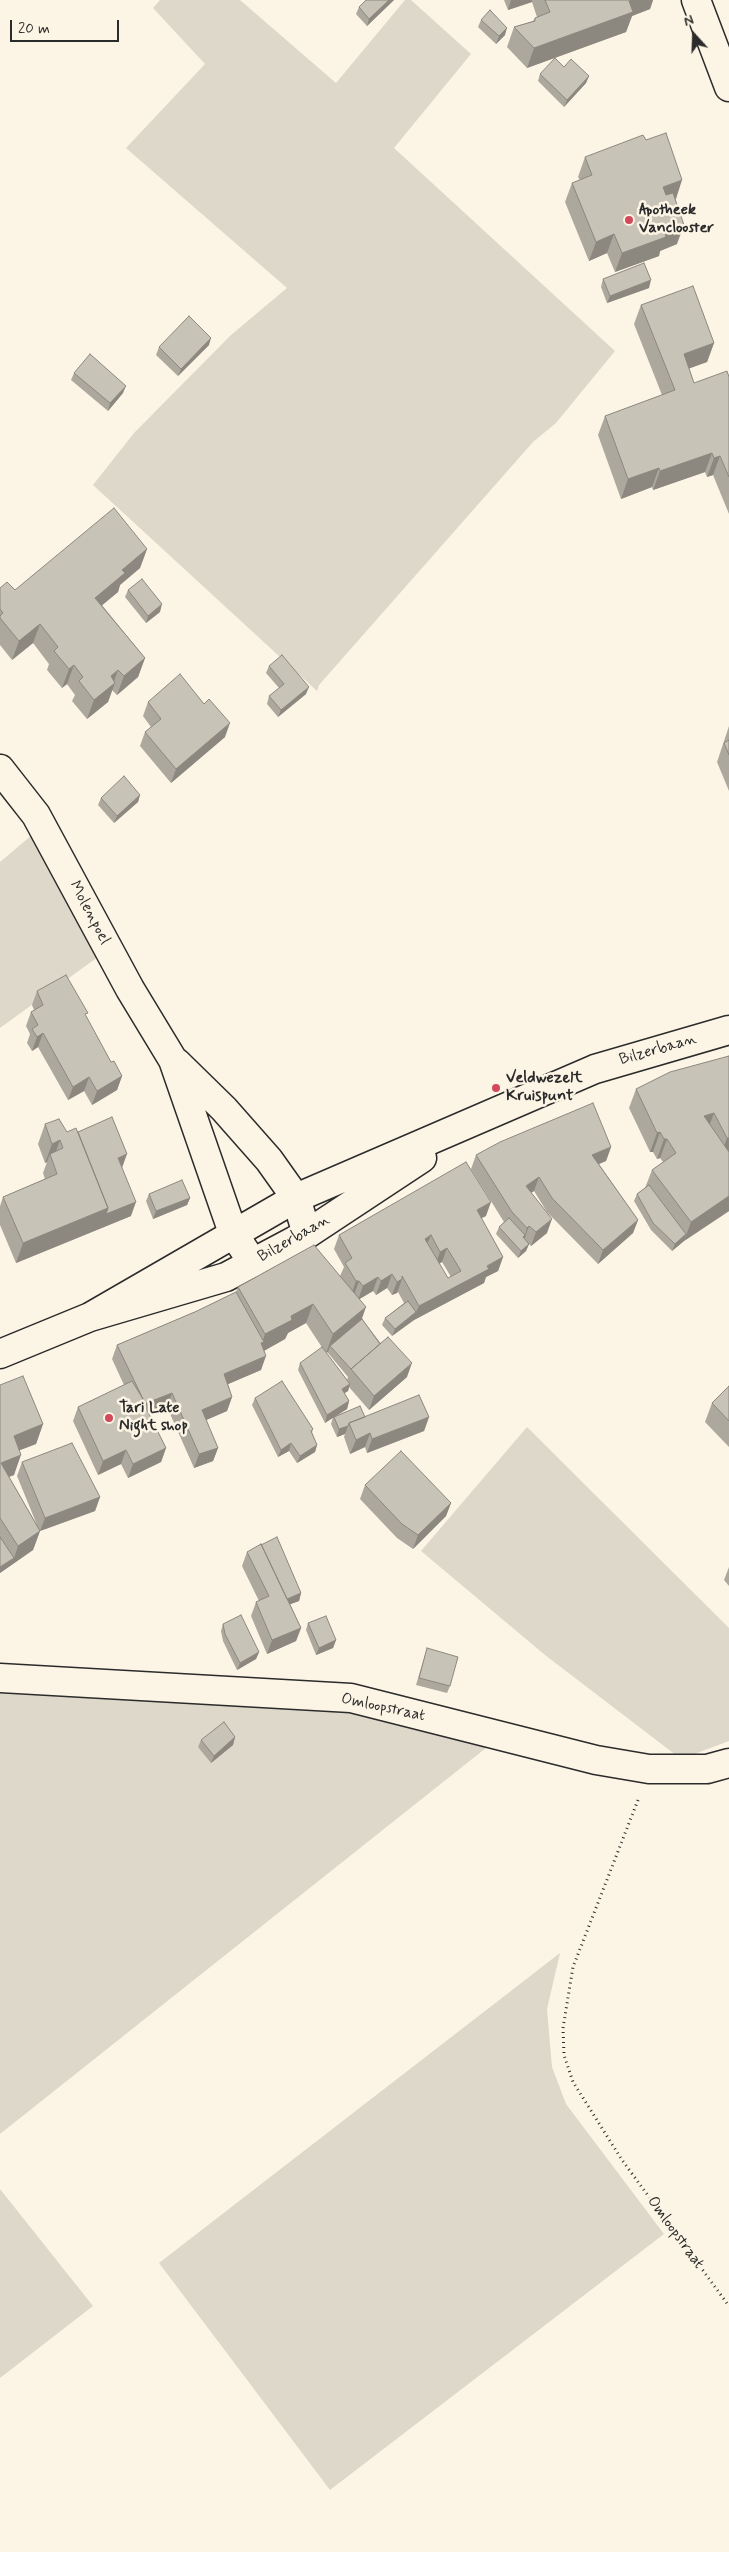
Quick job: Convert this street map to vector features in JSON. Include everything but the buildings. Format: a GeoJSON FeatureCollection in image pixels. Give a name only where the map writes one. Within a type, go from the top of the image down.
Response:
{"type":"FeatureCollection","features":[{"type":"Feature","properties":{"kind":"street"},"geometry":{"type":"LineString","coordinates":[[696,0],[729,87]]}},
{"type":"Feature","properties":{"kind":"street","name":"Molenpoel"},"geometry":{"type":"LineString","coordinates":[[0,769],[36,815],[130,989],[173,1060],[233,1233],[253,1263]]}},
{"type":"Feature","properties":{"kind":"street","name":"Bilzerbaan"},"geometry":{"type":"LineString","coordinates":[[90,1317],[296,1198],[595,1069],[729,1030]]}},
{"type":"Feature","properties":{"kind":"street","name":"Molenpoel"},"geometry":{"type":"LineString","coordinates":[[173,1060],[269,1160],[296,1198],[307,1234]]}},
{"type":"Feature","properties":{"kind":"street","name":"Bilzerbaan"},"geometry":{"type":"LineString","coordinates":[[0,1354],[90,1317],[226,1277],[307,1234],[478,1121]]}},
{"type":"Feature","properties":{"kind":"street","name":"Omloopstraat"},"geometry":{"type":"LineString","coordinates":[[0,1678],[351,1698],[596,1760],[649,1769],[707,1769],[729,1763]]}},
{"type":"Feature","properties":{"kind":"path","name":"Omloopstraat"},"geometry":{"type":"LineString","coordinates":[[649,1769],[573,1967],[563,2028],[564,2055],[573,2082],[622,2160],[729,2306]]}},
{"type":"Feature","properties":{"kind":"shaded area"},"geometry":{"type":"Polygon","coordinates":[[[160,0],[240,0],[336,83],[405,0],[411,0],[471,54],[394,148],[615,351],[556,423],[533,442],[319,685],[317,691],[93,485],[134,433],[231,335],[287,288],[126,148],[205,64],[153,8],[160,0]]]}},
{"type":"Feature","properties":{"kind":"shaded area"},"geometry":{"type":"Polygon","coordinates":[[[32,835],[102,954],[0,1028],[0,862],[32,835]]]}},
{"type":"Feature","properties":{"kind":"shaded area"},"geometry":{"type":"Polygon","coordinates":[[[527,1427],[729,1628],[729,1741],[681,1759],[545,1655],[421,1551],[527,1427]]]}},
{"type":"Feature","properties":{"kind":"shaded area"},"geometry":{"type":"Polygon","coordinates":[[[0,1689],[322,1708],[404,1721],[491,1744],[0,2134],[0,1689]]]}},
{"type":"Feature","properties":{"kind":"shaded area"},"geometry":{"type":"Polygon","coordinates":[[[560,1953],[547,2009],[552,2067],[566,2104],[664,2234],[330,2490],[159,2263],[560,1953]]]}},
{"type":"Feature","properties":{"kind":"shaded area"},"geometry":{"type":"Polygon","coordinates":[[[0,2189],[93,2306],[0,2378],[0,2189]]]}},
{"type":"Feature","properties":{"kind":"place","name":"Apotheek Vanclooster"},"geometry":{"type":"Point","coordinates":[629,220]}},
{"type":"Feature","properties":{"kind":"place","name":"Veldwezelt Kruispunt"},"geometry":{"type":"Point","coordinates":[496,1088]}},
{"type":"Feature","properties":{"kind":"place","name":"Tari Late Night shop"},"geometry":{"type":"Point","coordinates":[109,1418]}}]}
